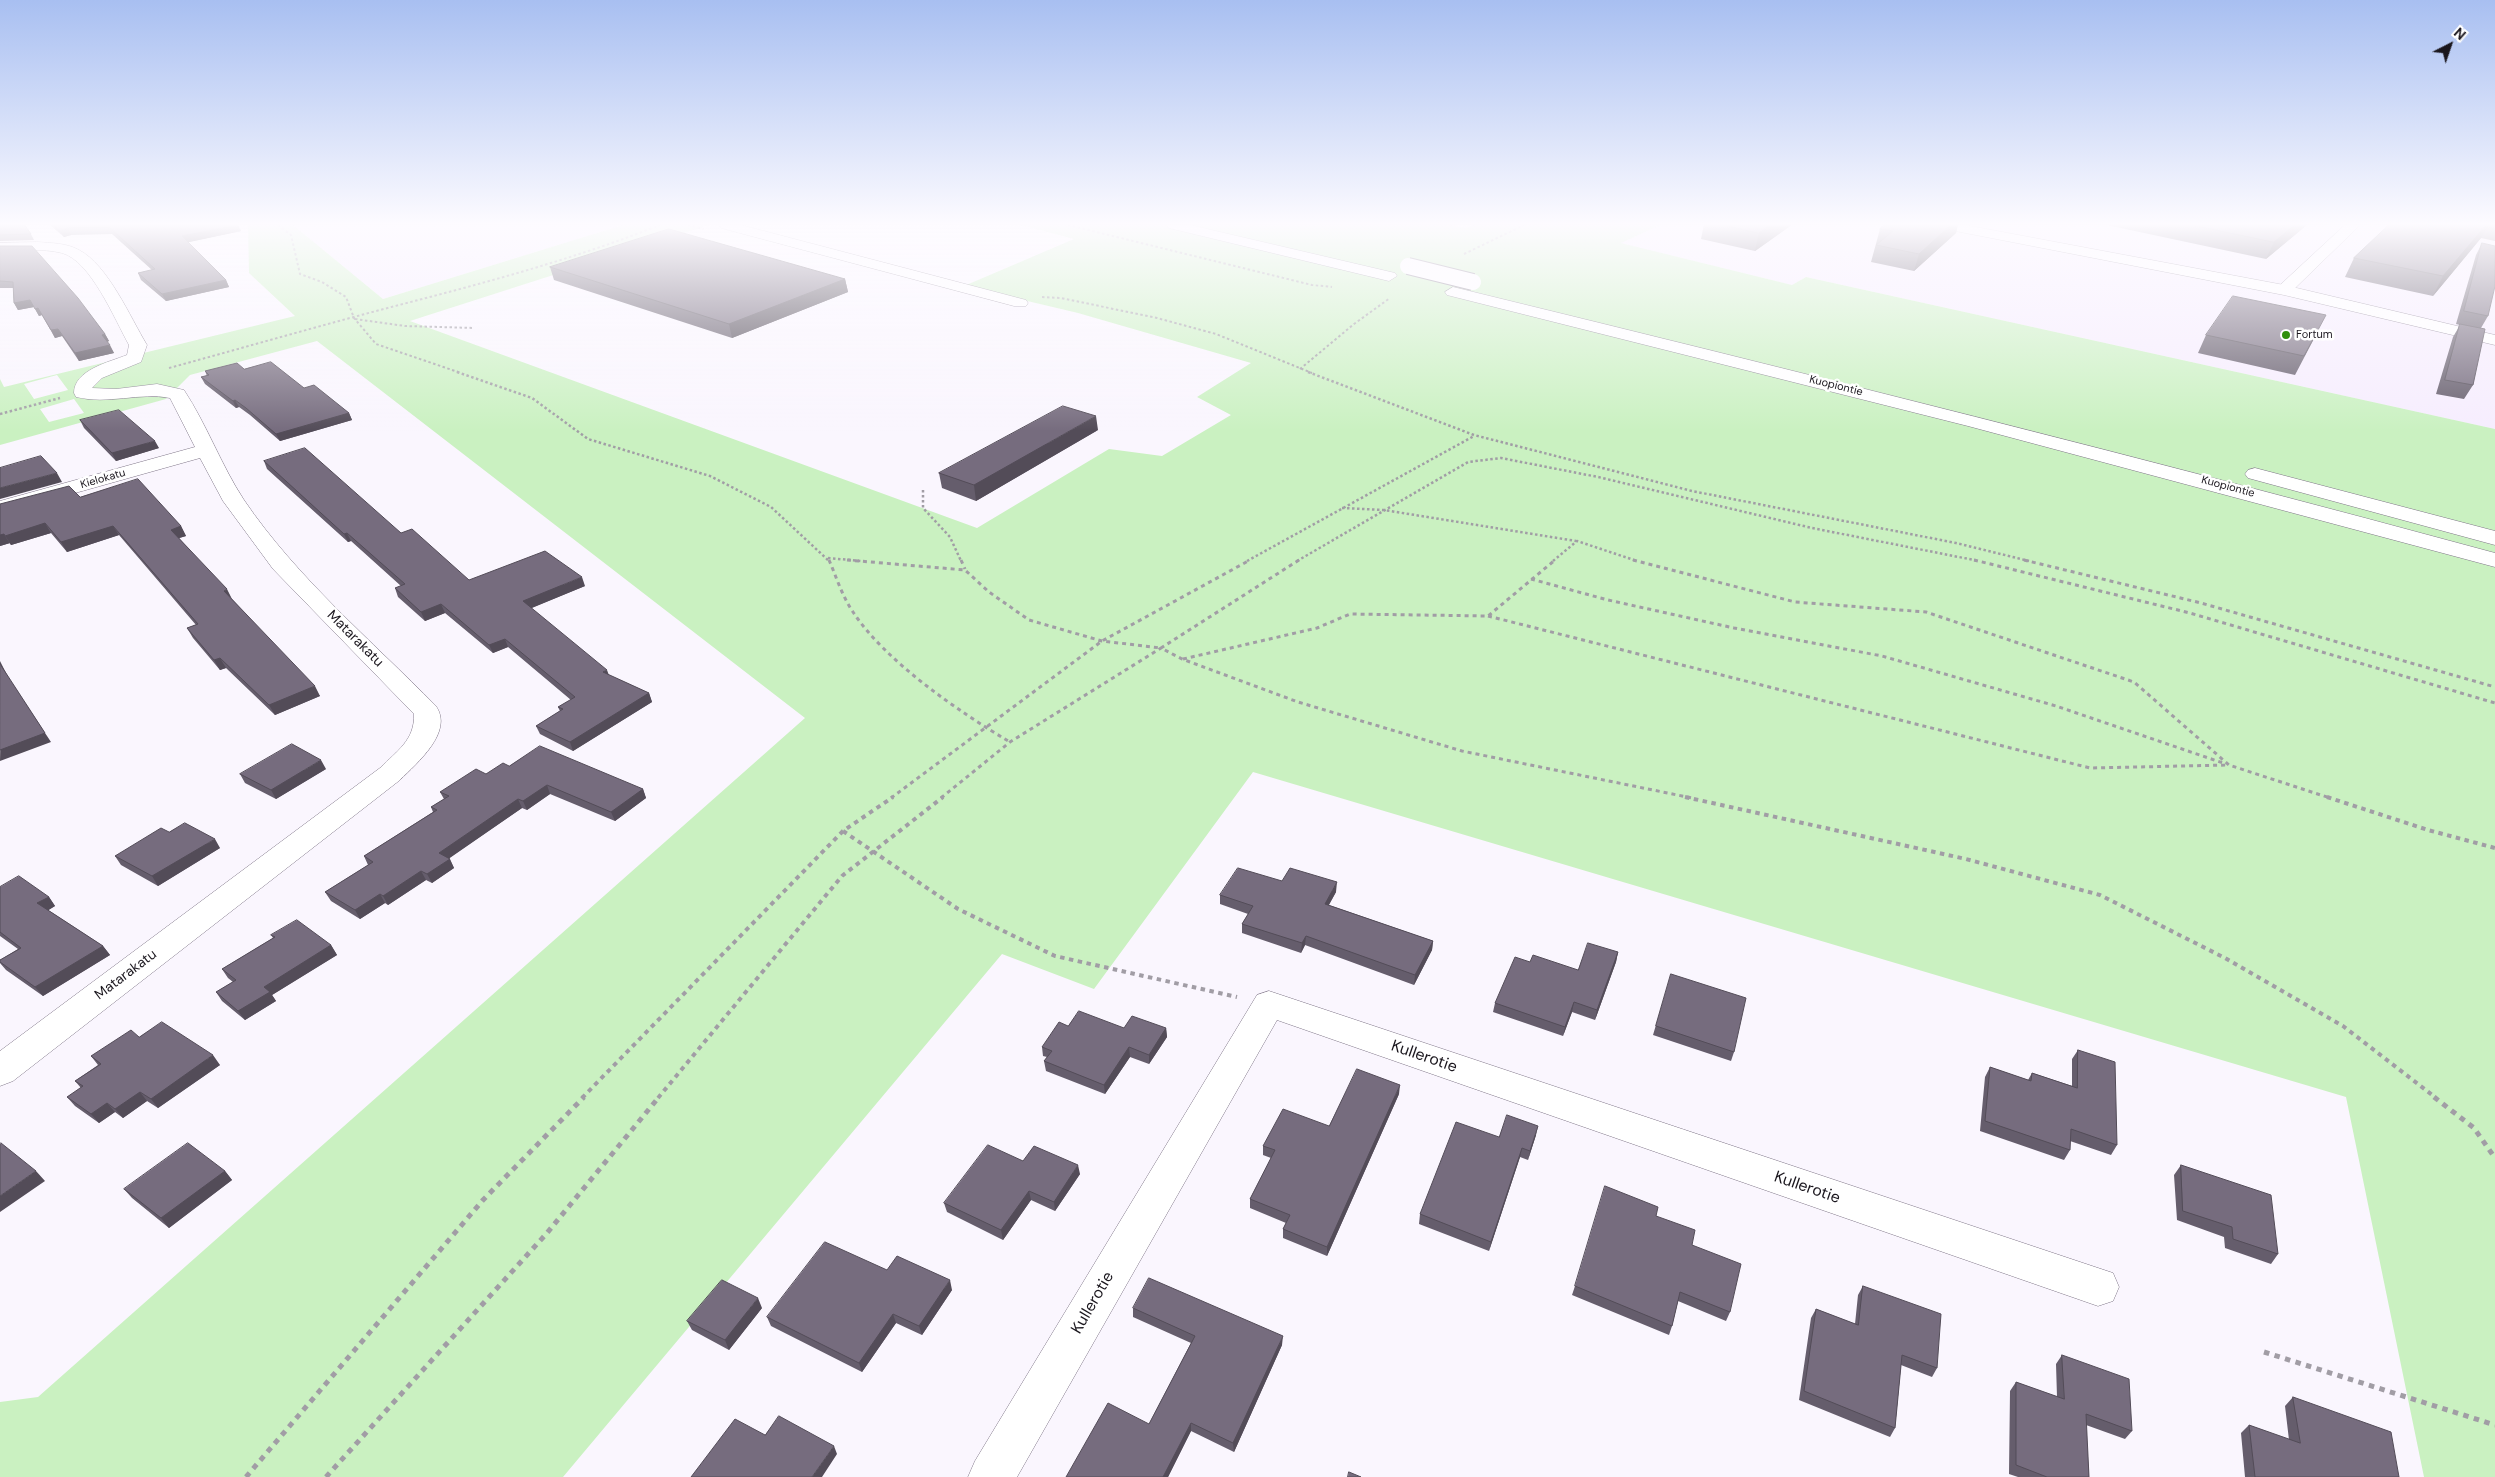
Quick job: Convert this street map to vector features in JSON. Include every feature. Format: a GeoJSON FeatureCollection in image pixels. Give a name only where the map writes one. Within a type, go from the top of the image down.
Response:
{"type":"FeatureCollection","features":[{"type":"Feature","properties":{"kind":"main road","name":"Matarakatu"},"geometry":{"type":"LineString","coordinates":[[0,1072],[390,774],[412,752],[428,729],[427,712],[280,564],[234,501],[206,450],[187,409],[176,394],[157,390],[116,395],[83,393],[83,385],[96,374],[135,358],[138,345],[108,294]]}},
{"type":"Feature","properties":{"kind":"main road"},"geometry":{"type":"LineString","coordinates":[[987,294],[1020,303]]}},
{"type":"Feature","properties":{"kind":"main road","name":"Kuopiontie"},"geometry":{"type":"LineString","coordinates":[[1461,294],[1893,400],[2310,508],[2495,560]]}},
{"type":"Feature","properties":{"kind":"main road","name":"Kuopiontie"},"geometry":{"type":"LineString","coordinates":[[1522,294],[2012,413]]}},
{"type":"Feature","properties":{"kind":"main road"},"geometry":{"type":"LineString","coordinates":[[2301,294],[2495,340]]}},
{"type":"Feature","properties":{"kind":"main road","name":"Kielokatu"},"geometry":{"type":"LineString","coordinates":[[0,508],[206,450]]}},
{"type":"Feature","properties":{"kind":"main road","name":"Kuopiontie"},"geometry":{"type":"LineString","coordinates":[[2242,471],[2495,538]]}},
{"type":"Feature","properties":{"kind":"main road","name":"Kullerotie"},"geometry":{"type":"LineString","coordinates":[[991,1477],[1269,1004],[2098,1287]]}},
{"type":"Feature","properties":{"kind":"path"},"geometry":{"type":"LineString","coordinates":[[341,294],[346,297],[354,318],[376,344],[532,398],[588,439],[719,480],[771,507],[828,558],[852,611],[875,639],[925,685],[984,727],[1010,742]]}},
{"type":"Feature","properties":{"kind":"path"},"geometry":{"type":"LineString","coordinates":[[164,370],[392,306],[422,302],[449,294]]}},
{"type":"Feature","properties":{"kind":"path"},"geometry":{"type":"LineString","coordinates":[[998,297],[1006,294],[1061,298],[1157,318],[1216,334],[1300,369],[1474,435],[1692,491],[1956,543],[2201,603],[2495,687]]}},
{"type":"Feature","properties":{"kind":"path"},"geometry":{"type":"LineString","coordinates":[[1300,369],[1354,324],[1394,295]]}},
{"type":"Feature","properties":{"kind":"path"},"geometry":{"type":"LineString","coordinates":[[354,318],[405,326],[474,328]]}},
{"type":"Feature","properties":{"kind":"path"},"geometry":{"type":"LineString","coordinates":[[0,413],[39,404]]}},
{"type":"Feature","properties":{"kind":"path"},"geometry":{"type":"LineString","coordinates":[[246,1477],[483,1200],[843,832],[904,789],[984,727],[1102,641],[1474,435]]}},
{"type":"Feature","properties":{"kind":"path"},"geometry":{"type":"LineString","coordinates":[[326,1477],[547,1233],[842,876],[875,852],[1010,742],[1162,648],[1319,546],[1468,462],[1501,458],[1598,477],[1812,528],[1959,556],[2190,613],[2495,703]]}},
{"type":"Feature","properties":{"kind":"path"},"geometry":{"type":"LineString","coordinates":[[923,490],[922,508],[950,537],[965,570],[989,592],[1029,620],[1102,641],[1162,648],[1182,659],[1298,702],[1462,751],[1692,798],[1956,857],[2100,894],[2226,958],[2343,1026],[2474,1128],[2495,1158]]}},
{"type":"Feature","properties":{"kind":"path"},"geometry":{"type":"LineString","coordinates":[[1340,508],[1384,510],[1576,541],[1655,567],[1795,602],[1926,612],[2134,682],[2229,765]]}},
{"type":"Feature","properties":{"kind":"path"},"geometry":{"type":"LineString","coordinates":[[1488,616],[1576,541]]}},
{"type":"Feature","properties":{"kind":"path"},"geometry":{"type":"LineString","coordinates":[[828,558],[965,570]]}},
{"type":"Feature","properties":{"kind":"path"},"geometry":{"type":"LineString","coordinates":[[1531,580],[1608,600],[1734,628],[1882,656],[2056,706],[2428,830],[2495,848]]}},
{"type":"Feature","properties":{"kind":"path"},"geometry":{"type":"LineString","coordinates":[[1182,659],[1317,628],[1350,614],[1488,616],[2090,768],[2229,765]]}},
{"type":"Feature","properties":{"kind":"path"},"geometry":{"type":"LineString","coordinates":[[843,832],[958,909],[1055,956],[1269,1004]]}},
{"type":"Feature","properties":{"kind":"path"},"geometry":{"type":"LineString","coordinates":[[2264,1352],[2495,1425]]}},
{"type":"Feature","properties":{"kind":"shaded area"},"geometry":{"type":"Polygon","coordinates":[[[377,294],[399,294],[383,299],[377,294]]]}},
{"type":"Feature","properties":{"kind":"shaded area"},"geometry":{"type":"Polygon","coordinates":[[[1883,294],[2495,294],[2495,429],[1883,294]]]}},
{"type":"Feature","properties":{"kind":"green space"},"geometry":{"type":"Polygon","coordinates":[[[271,294],[377,294],[383,299],[399,294],[494,294],[410,321],[977,528],[1109,449],[1162,456],[1231,415],[1197,397],[1251,363],[1078,313],[997,294],[1883,294],[2495,429],[2495,1477],[2424,1477],[2346,1097],[1253,772],[1094,989],[1002,954],[563,1477],[0,1477],[0,1402],[38,1397],[805,718],[317,341],[190,375],[166,399],[0,445],[0,379],[4,387],[295,316],[271,294]],[[57,375],[24,384],[34,399],[68,390],[57,375]],[[74,399],[40,409],[49,422],[84,413],[74,399]]]}},
{"type":"Feature","properties":{"kind":"building"},"geometry":{"type":"Polygon","coordinates":[[[14,294],[74,294],[105,334],[102,335],[110,345],[75,353],[58,329],[51,330],[38,308],[35,309],[30,300],[14,303],[14,294]]]}},
{"type":"Feature","properties":{"kind":"building"},"geometry":{"type":"Polygon","coordinates":[[[635,294],[807,294],[729,324],[635,294]]]}},
{"type":"Feature","properties":{"kind":"building"},"geometry":{"type":"Polygon","coordinates":[[[2469,294],[2493,294],[2488,316],[2464,311],[2469,294]]]}},
{"type":"Feature","properties":{"kind":"building"},"geometry":{"type":"Polygon","coordinates":[[[2233,296],[2326,315],[2304,356],[2206,335],[2233,296]]]}},
{"type":"Feature","properties":{"kind":"building"},"geometry":{"type":"Polygon","coordinates":[[[2460,324],[2485,329],[2473,385],[2445,380],[2460,324]]]}},
{"type":"Feature","properties":{"kind":"building"},"geometry":{"type":"Polygon","coordinates":[[[271,362],[304,388],[314,385],[349,413],[276,434],[246,408],[235,400],[233,401],[201,377],[209,375],[205,371],[237,363],[244,369],[271,362]]]}},
{"type":"Feature","properties":{"kind":"building"},"geometry":{"type":"Polygon","coordinates":[[[1063,406],[1096,416],[974,485],[939,473],[1063,406]]]}},
{"type":"Feature","properties":{"kind":"building"},"geometry":{"type":"Polygon","coordinates":[[[119,410],[155,441],[112,453],[80,420],[119,410]]]}},
{"type":"Feature","properties":{"kind":"building"},"geometry":{"type":"Polygon","coordinates":[[[305,448],[401,533],[412,529],[469,580],[545,551],[582,577],[523,601],[607,670],[603,672],[649,693],[570,742],[536,726],[563,709],[558,707],[575,697],[505,639],[489,645],[441,604],[421,612],[395,588],[405,584],[347,533],[344,534],[264,461],[305,448]]]}},
{"type":"Feature","properties":{"kind":"building"},"geometry":{"type":"Polygon","coordinates":[[[41,456],[57,473],[0,488],[0,468],[41,456]]]}},
{"type":"Feature","properties":{"kind":"building"},"geometry":{"type":"Polygon","coordinates":[[[138,479],[181,526],[171,530],[227,589],[224,591],[315,686],[269,705],[220,658],[214,660],[187,628],[198,624],[113,526],[61,542],[45,523],[5,536],[4,534],[0,535],[0,504],[69,486],[80,497],[138,479]]]}},
{"type":"Feature","properties":{"kind":"building"},"geometry":{"type":"Polygon","coordinates":[[[0,664],[45,733],[0,750],[0,664]]]}},
{"type":"Feature","properties":{"kind":"building"},"geometry":{"type":"Polygon","coordinates":[[[292,744],[321,760],[271,790],[240,774],[292,744]]]}},
{"type":"Feature","properties":{"kind":"building"},"geometry":{"type":"Polygon","coordinates":[[[540,746],[643,789],[611,812],[547,785],[523,801],[518,799],[439,853],[450,859],[427,874],[421,871],[383,896],[380,894],[355,910],[325,892],[373,862],[364,856],[437,810],[431,807],[449,796],[440,792],[476,769],[486,774],[503,763],[509,766],[540,746]]]}},
{"type":"Feature","properties":{"kind":"building"},"geometry":{"type":"Polygon","coordinates":[[[185,823],[215,839],[152,876],[115,856],[161,828],[169,832],[185,823]]]}},
{"type":"Feature","properties":{"kind":"building"},"geometry":{"type":"Polygon","coordinates":[[[1238,868],[1282,881],[1290,868],[1337,882],[1325,904],[1433,941],[1415,975],[1306,936],[1302,943],[1242,924],[1253,906],[1220,895],[1238,868]]]}},
{"type":"Feature","properties":{"kind":"building"},"geometry":{"type":"Polygon","coordinates":[[[19,876],[49,897],[37,903],[103,946],[35,987],[0,962],[0,960],[21,948],[0,932],[0,887],[19,876]]]}},
{"type":"Feature","properties":{"kind":"building"},"geometry":{"type":"Polygon","coordinates":[[[297,920],[331,945],[264,987],[270,992],[238,1011],[216,992],[236,980],[222,969],[275,937],[271,935],[297,920]]]}},
{"type":"Feature","properties":{"kind":"building"},"geometry":{"type":"Polygon","coordinates":[[[1588,943],[1618,952],[1597,1010],[1574,1002],[1565,1027],[1495,1003],[1515,957],[1530,962],[1533,955],[1578,970],[1588,943]]]}},
{"type":"Feature","properties":{"kind":"building"},"geometry":{"type":"Polygon","coordinates":[[[1671,974],[1746,998],[1734,1052],[1656,1026],[1671,974]]]}},
{"type":"Feature","properties":{"kind":"building"},"geometry":{"type":"Polygon","coordinates":[[[1079,1011],[1124,1028],[1132,1016],[1166,1028],[1149,1055],[1129,1047],[1104,1085],[1044,1061],[1052,1051],[1042,1047],[1059,1022],[1068,1026],[1079,1011]]]}},
{"type":"Feature","properties":{"kind":"building"},"geometry":{"type":"Polygon","coordinates":[[[162,1022],[213,1055],[151,1099],[140,1092],[115,1109],[107,1103],[91,1114],[67,1097],[83,1086],[75,1081],[101,1064],[91,1056],[131,1030],[139,1037],[162,1022]]]}},
{"type":"Feature","properties":{"kind":"building"},"geometry":{"type":"Polygon","coordinates":[[[2078,1050],[2115,1062],[2117,1145],[2071,1129],[2070,1150],[1985,1121],[1990,1067],[2031,1081],[2032,1073],[2077,1088],[2078,1050]]]}},
{"type":"Feature","properties":{"kind":"building"},"geometry":{"type":"Polygon","coordinates":[[[1357,1069],[1400,1085],[1327,1247],[1283,1229],[1290,1215],[1250,1199],[1275,1150],[1263,1146],[1283,1109],[1329,1126],[1357,1069]]]}},
{"type":"Feature","properties":{"kind":"building"},"geometry":{"type":"Polygon","coordinates":[[[1507,1115],[1538,1126],[1530,1151],[1522,1148],[1491,1242],[1420,1214],[1456,1122],[1499,1137],[1507,1115]]]}},
{"type":"Feature","properties":{"kind":"building"},"geometry":{"type":"Polygon","coordinates":[[[188,1143],[225,1171],[161,1218],[124,1189],[188,1143]]]}},
{"type":"Feature","properties":{"kind":"building"},"geometry":{"type":"Polygon","coordinates":[[[0,1144],[36,1171],[0,1196],[0,1144]]]}},
{"type":"Feature","properties":{"kind":"building"},"geometry":{"type":"Polygon","coordinates":[[[988,1145],[1023,1161],[1034,1146],[1078,1165],[1054,1202],[1029,1191],[1001,1230],[944,1203],[988,1145]]]}},
{"type":"Feature","properties":{"kind":"building"},"geometry":{"type":"Polygon","coordinates":[[[2181,1165],[2271,1195],[2278,1254],[2233,1239],[2232,1227],[2183,1211],[2181,1165]]]}},
{"type":"Feature","properties":{"kind":"building"},"geometry":{"type":"Polygon","coordinates":[[[1605,1186],[1658,1207],[1656,1216],[1695,1230],[1692,1245],[1741,1264],[1730,1312],[1680,1292],[1672,1326],[1575,1286],[1605,1186]]]}},
{"type":"Feature","properties":{"kind":"building"},"geometry":{"type":"Polygon","coordinates":[[[825,1242],[887,1270],[897,1256],[950,1280],[919,1326],[893,1314],[859,1363],[767,1317],[825,1242]]]}},
{"type":"Feature","properties":{"kind":"building"},"geometry":{"type":"Polygon","coordinates":[[[1149,1278],[1283,1336],[1233,1443],[1191,1423],[1163,1477],[1066,1477],[1108,1403],[1149,1424],[1195,1336],[1133,1308],[1149,1278]]]}},
{"type":"Feature","properties":{"kind":"building"},"geometry":{"type":"Polygon","coordinates":[[[722,1280],[758,1298],[725,1340],[687,1321],[722,1280]]]}},
{"type":"Feature","properties":{"kind":"building"},"geometry":{"type":"Polygon","coordinates":[[[1863,1286],[1941,1314],[1937,1368],[1902,1355],[1895,1428],[1804,1391],[1816,1309],[1858,1325],[1863,1286]]]}},
{"type":"Feature","properties":{"kind":"building"},"geometry":{"type":"Polygon","coordinates":[[[2062,1355],[2129,1379],[2132,1431],[2086,1414],[2089,1477],[2047,1477],[2016,1465],[2016,1382],[2064,1399],[2062,1355]]]}},
{"type":"Feature","properties":{"kind":"building"},"geometry":{"type":"Polygon","coordinates":[[[2293,1397],[2391,1432],[2399,1477],[2255,1477],[2249,1425],[2300,1443],[2293,1397]]]}},
{"type":"Feature","properties":{"kind":"building"},"geometry":{"type":"Polygon","coordinates":[[[779,1416],[834,1446],[812,1477],[691,1477],[735,1419],[765,1435],[779,1416]]]}},
{"type":"Feature","properties":{"kind":"building"},"geometry":{"type":"Polygon","coordinates":[[[1349,1472],[1361,1477],[1348,1477],[1349,1472]]]}},
{"type":"Feature","properties":{"kind":"place","name":"Fortum"},"geometry":{"type":"Point","coordinates":[2286,335]}}]}
